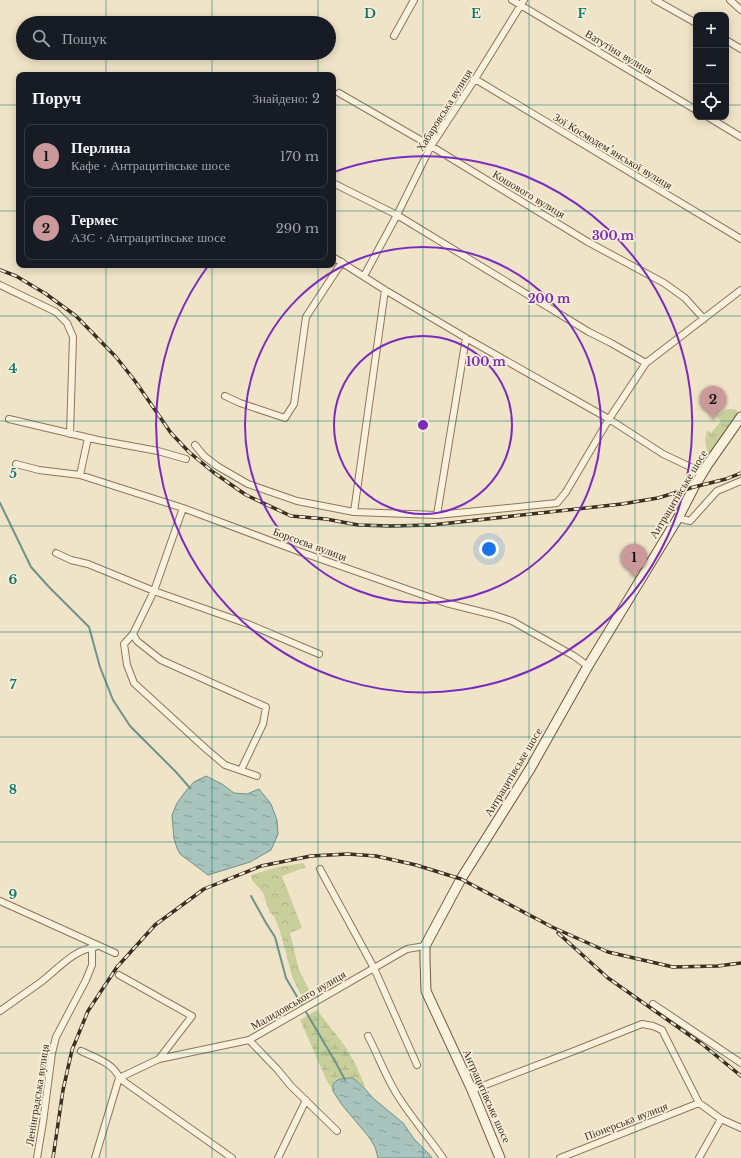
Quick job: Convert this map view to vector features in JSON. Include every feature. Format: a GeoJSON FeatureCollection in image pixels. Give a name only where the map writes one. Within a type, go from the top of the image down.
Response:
{"type":"FeatureCollection","features":[{"type":"Feature","properties":{"kind":"main road","name":"Антрацитівське шосе"},"geometry":{"type":"LineString","coordinates":[[500,1158],[472,1090],[426,991],[424,958],[425,946],[462,880],[530,769],[588,666],[678,518],[694,487],[741,417]]}},
{"type":"Feature","properties":{"kind":"street"},"geometry":{"type":"LineString","coordinates":[[394,36],[414,0]]}},
{"type":"Feature","properties":{"kind":"street","name":"Ватутіна вулиця"},"geometry":{"type":"LineString","coordinates":[[512,0],[523,3],[693,108]]}},
{"type":"Feature","properties":{"kind":"street"},"geometry":{"type":"LineString","coordinates":[[655,0],[693,21]]}},
{"type":"Feature","properties":{"kind":"street"},"geometry":{"type":"LineString","coordinates":[[730,0],[741,10]]}},
{"type":"Feature","properties":{"kind":"street","name":"Хабаровська вулиця"},"geometry":{"type":"LineString","coordinates":[[364,276],[397,216],[431,146],[523,3]]}},
{"type":"Feature","properties":{"kind":"street"},"geometry":{"type":"LineString","coordinates":[[729,42],[741,49]]}},
{"type":"Feature","properties":{"kind":"street","name":"Зої Космодем’янської вулиця"},"geometry":{"type":"LineString","coordinates":[[475,79],[741,239]]}},
{"type":"Feature","properties":{"kind":"street","name":"Кошового вулиця"},"geometry":{"type":"LineString","coordinates":[[339,93],[431,146],[588,242],[664,283],[685,298],[704,318]]}},
{"type":"Feature","properties":{"kind":"street"},"geometry":{"type":"LineString","coordinates":[[713,120],[741,137]]}},
{"type":"Feature","properties":{"kind":"street"},"geometry":{"type":"LineString","coordinates":[[336,185],[397,216],[589,332],[646,363]]}},
{"type":"Feature","properties":{"kind":"street"},"geometry":{"type":"LineString","coordinates":[[336,259],[385,290],[466,338],[609,419],[663,454],[703,473]]}},
{"type":"Feature","properties":{"kind":"street"},"geometry":{"type":"LineString","coordinates":[[225,396],[270,414],[285,418],[294,404],[306,317],[342,262]]}},
{"type":"Feature","properties":{"kind":"street"},"geometry":{"type":"LineString","coordinates":[[0,284],[56,312],[67,323],[73,337],[70,434]]}},
{"type":"Feature","properties":{"kind":"street"},"geometry":{"type":"LineString","coordinates":[[354,512],[385,290]]}},
{"type":"Feature","properties":{"kind":"street"},"geometry":{"type":"LineString","coordinates":[[195,445],[204,456],[217,466],[248,484],[297,500],[354,512],[438,515],[557,503],[566,492],[609,419],[646,363],[741,290]]}},
{"type":"Feature","properties":{"kind":"street"},"geometry":{"type":"LineString","coordinates":[[438,515],[466,338]]}},
{"type":"Feature","properties":{"kind":"street"},"geometry":{"type":"LineString","coordinates":[[9,419],[88,438],[158,451],[186,459]]}},
{"type":"Feature","properties":{"kind":"street"},"geometry":{"type":"LineString","coordinates":[[80,475],[88,438]]}},
{"type":"Feature","properties":{"kind":"street","name":"Борсоєва вулиця"},"geometry":{"type":"LineString","coordinates":[[16,464],[39,470],[80,475],[183,508],[446,603],[512,621],[574,656],[588,666]]}},
{"type":"Feature","properties":{"kind":"street"},"geometry":{"type":"LineString","coordinates":[[678,518],[690,521],[717,491],[741,481]]}},
{"type":"Feature","properties":{"kind":"street"},"geometry":{"type":"LineString","coordinates":[[183,508],[154,590],[133,634],[124,644],[127,665],[134,683],[220,761],[225,765],[257,776]]}},
{"type":"Feature","properties":{"kind":"street"},"geometry":{"type":"LineString","coordinates":[[56,553],[71,560],[88,564],[248,624],[319,654]]}},
{"type":"Feature","properties":{"kind":"street"},"geometry":{"type":"LineString","coordinates":[[133,634],[136,641],[161,660],[266,707],[263,724],[241,770]]}},
{"type":"Feature","properties":{"kind":"street"},"geometry":{"type":"LineString","coordinates":[[320,869],[374,968],[417,1065]]}},
{"type":"Feature","properties":{"kind":"street"},"geometry":{"type":"LineString","coordinates":[[0,901],[115,953]]}},
{"type":"Feature","properties":{"kind":"street"},"geometry":{"type":"LineString","coordinates":[[0,1011],[42,981],[77,952],[87,948],[102,946]]}},
{"type":"Feature","properties":{"kind":"street","name":"Малидовського вулиця"},"geometry":{"type":"LineString","coordinates":[[119,1078],[158,1059],[249,1040],[407,949],[425,946]]}},
{"type":"Feature","properties":{"kind":"street","name":"Ленінградська вулиця"},"geometry":{"type":"LineString","coordinates":[[37,1158],[54,1042],[86,980],[92,965],[92,947]]}},
{"type":"Feature","properties":{"kind":"street"},"geometry":{"type":"LineString","coordinates":[[119,975],[192,1016],[158,1059]]}},
{"type":"Feature","properties":{"kind":"street"},"geometry":{"type":"LineString","coordinates":[[654,1004],[741,1063]]}},
{"type":"Feature","properties":{"kind":"street"},"geometry":{"type":"LineString","coordinates":[[472,1090],[642,1024],[653,1026],[662,1030],[699,1103],[721,1119],[741,1128]]}},
{"type":"Feature","properties":{"kind":"street"},"geometry":{"type":"LineString","coordinates":[[368,1036],[396,1094],[409,1114],[431,1140],[443,1158]]}},
{"type":"Feature","properties":{"kind":"street"},"geometry":{"type":"LineString","coordinates":[[249,1040],[277,1069],[290,1086],[338,1131]]}},
{"type":"Feature","properties":{"kind":"street"},"geometry":{"type":"LineString","coordinates":[[82,1051],[110,1066],[118,1073],[119,1078],[95,1158]]}},
{"type":"Feature","properties":{"kind":"street"},"geometry":{"type":"LineString","coordinates":[[119,1078],[232,1158]]}},
{"type":"Feature","properties":{"kind":"street"},"geometry":{"type":"LineString","coordinates":[[278,1158],[306,1100]]}},
{"type":"Feature","properties":{"kind":"street","name":"Піонерська вулиця"},"geometry":{"type":"LineString","coordinates":[[560,1158],[699,1103]]}},
{"type":"Feature","properties":{"kind":"street"},"geometry":{"type":"LineString","coordinates":[[699,1158],[721,1119]]}},
{"type":"Feature","properties":{"kind":"green space"},"geometry":{"type":"Polygon","coordinates":[[[729,409],[737,410],[738,415],[711,452],[707,452],[705,439],[707,430],[711,433],[721,421],[716,416],[729,409]]]}},
{"type":"Feature","properties":{"kind":"green space"},"geometry":{"type":"Polygon","coordinates":[[[303,863],[306,867],[282,876],[302,928],[290,933],[299,970],[311,994],[303,1000],[292,976],[277,923],[274,916],[270,913],[263,893],[252,880],[251,875],[278,867],[303,863]]]}},
{"type":"Feature","properties":{"kind":"green space"},"geometry":{"type":"Polygon","coordinates":[[[317,1010],[345,1046],[356,1065],[366,1089],[353,1078],[333,1084],[333,1091],[326,1079],[300,1020],[317,1010]]]}},
{"type":"Feature","properties":{"kind":"water"},"geometry":{"type":"Polygon","coordinates":[[[206,776],[222,784],[234,793],[247,794],[259,789],[271,804],[277,820],[278,834],[271,850],[250,862],[208,875],[180,854],[174,839],[172,815],[177,803],[185,792],[194,782],[206,776]]]}},
{"type":"Feature","properties":{"kind":"water"},"geometry":{"type":"Polygon","coordinates":[[[353,1078],[374,1099],[403,1123],[414,1139],[432,1158],[378,1158],[375,1147],[369,1137],[342,1105],[333,1091],[333,1084],[339,1079],[353,1078]]]}},
{"type":"Feature","properties":{"kind":"waterway"},"geometry":{"type":"LineString","coordinates":[[0,503],[31,567],[89,627],[100,667],[113,700],[130,726],[190,788]]}},
{"type":"Feature","properties":{"kind":"waterway"},"geometry":{"type":"LineString","coordinates":[[251,896],[275,937],[286,978],[345,1080]]}},
{"type":"Feature","properties":{"kind":"railway"},"geometry":{"type":"LineString","coordinates":[[0,270],[16,276],[46,294],[76,316],[116,357],[135,381],[171,433],[189,452],[213,472],[246,495],[291,516],[326,519],[358,525],[432,525],[622,504],[658,498],[726,479],[741,473]]}},
{"type":"Feature","properties":{"kind":"railway"},"geometry":{"type":"LineString","coordinates":[[53,1158],[63,1090],[72,1050],[88,1011],[117,967],[155,925],[204,889],[261,866],[311,856],[348,854],[376,856],[416,865],[461,879],[552,927],[608,952],[673,967],[718,966],[741,963]]}},
{"type":"Feature","properties":{"kind":"railway"},"geometry":{"type":"LineString","coordinates":[[558,933],[608,978],[702,1044],[741,1076]]}},
{"type":"Feature","properties":{"kind":"place","name":"Гермес"},"geometry":{"type":"Point","coordinates":[713,419]}},
{"type":"Feature","properties":{"kind":"place","name":"Перлина"},"geometry":{"type":"Point","coordinates":[634,577]}}]}
